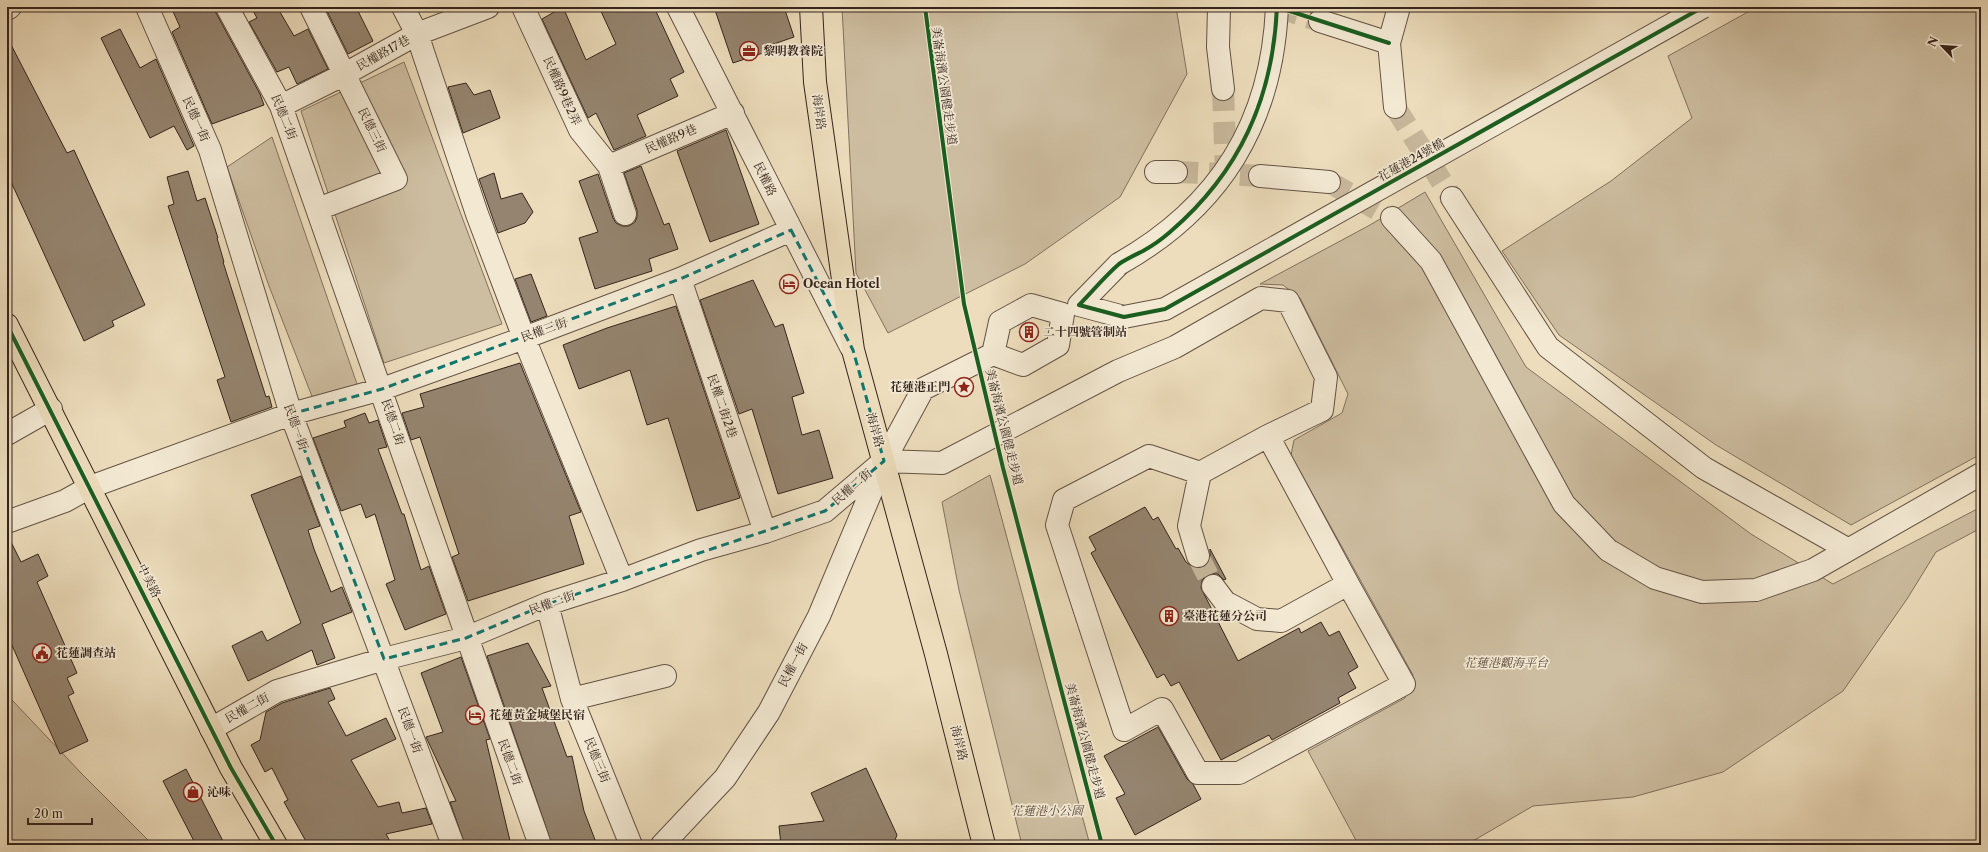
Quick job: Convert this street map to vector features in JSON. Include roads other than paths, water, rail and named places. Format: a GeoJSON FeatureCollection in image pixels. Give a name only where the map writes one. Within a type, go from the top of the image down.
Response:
{"type":"FeatureCollection","features":[{"type":"Feature","properties":{"kind":"main road","name":"海岸路"},"geometry":{"type":"LineString","coordinates":[[811,7],[815,82],[853,350],[936,654],[984,845]]}},
{"type":"Feature","properties":{"kind":"main road","name":"中美路"},"geometry":{"type":"LineString","coordinates":[[7,327],[51,409],[231,768],[276,845]]}},
{"type":"Feature","properties":{"kind":"street","name":"民德一街"},"geometry":{"type":"LineString","coordinates":[[147,7],[210,150],[291,414],[384,658],[453,845]]}},
{"type":"Feature","properties":{"kind":"street","name":"民德二街"},"geometry":{"type":"LineString","coordinates":[[227,7],[281,106],[382,389],[466,638],[540,845]]}},
{"type":"Feature","properties":{"kind":"street","name":"民德三街"},"geometry":{"type":"LineString","coordinates":[[311,7],[396,179],[318,209]]}},
{"type":"Feature","properties":{"kind":"street"},"geometry":{"type":"LineString","coordinates":[[403,7],[417,34],[477,214],[524,338],[622,580]]}},
{"type":"Feature","properties":{"kind":"street","name":"民權路17巷"},"geometry":{"type":"LineString","coordinates":[[281,106],[345,74],[417,34],[488,7]]}},
{"type":"Feature","properties":{"kind":"street","name":"民權路9巷2弄"},"geometry":{"type":"LineString","coordinates":[[523,7],[580,130],[609,166],[625,214]]}},
{"type":"Feature","properties":{"kind":"street","name":"民權路"},"geometry":{"type":"LineString","coordinates":[[678,7],[853,350]]}},
{"type":"Feature","properties":{"kind":"street"},"geometry":{"type":"LineString","coordinates":[[1219,7],[1218,46],[1222,89]]}},
{"type":"Feature","properties":{"kind":"street"},"geometry":{"type":"LineString","coordinates":[[1071,310],[1031,305],[1000,322],[993,354],[1023,365],[1058,345],[1071,310],[1120,264],[1145,250],[1168,233],[1210,192],[1228,169],[1243,144],[1265,91],[1275,41],[1277,7]]}},
{"type":"Feature","properties":{"kind":"street"},"geometry":{"type":"LineString","coordinates":[[1395,107],[1389,43],[1399,7]]}},
{"type":"Feature","properties":{"kind":"street","name":"花蓮港24號橋"},"geometry":{"type":"LineString","coordinates":[[1071,310],[1124,317],[1165,309],[1702,7]]}},
{"type":"Feature","properties":{"kind":"street"},"geometry":{"type":"LineString","coordinates":[[1320,21],[1389,43]]}},
{"type":"Feature","properties":{"kind":"street","name":"民權路9巷"},"geometry":{"type":"LineString","coordinates":[[609,166],[733,113]]}},
{"type":"Feature","properties":{"kind":"street"},"geometry":{"type":"LineString","coordinates":[[1260,176],[1329,182]]}},
{"type":"Feature","properties":{"kind":"street"},"geometry":{"type":"LineString","coordinates":[[1452,198],[1548,347],[1704,468],[1847,549]]}},
{"type":"Feature","properties":{"kind":"street"},"geometry":{"type":"LineString","coordinates":[[1392,218],[1431,260],[1564,504],[1608,550],[1655,578],[1702,592],[1756,590],[1813,570],[1847,549],[1981,474]]}},
{"type":"Feature","properties":{"kind":"street","name":"民權三街"},"geometry":{"type":"LineString","coordinates":[[7,522],[65,502],[90,487],[291,414],[382,389],[680,280],[791,230]]}},
{"type":"Feature","properties":{"kind":"street","name":"民權二街2巷"},"geometry":{"type":"LineString","coordinates":[[680,280],[765,532]]}},
{"type":"Feature","properties":{"kind":"street"},"geometry":{"type":"LineString","coordinates":[[884,461],[942,463],[1118,370],[1174,347],[1261,298],[1288,301],[1326,377],[1322,410],[1268,436],[1200,473],[1149,456],[1064,500],[1057,525],[1124,730],[1162,709],[1198,773],[1239,773],[1404,684],[1268,436]]}},
{"type":"Feature","properties":{"kind":"street","name":"民權一街"},"geometry":{"type":"LineString","coordinates":[[662,845],[724,778],[769,712],[819,616],[884,461],[923,389],[993,354]]}},
{"type":"Feature","properties":{"kind":"street"},"geometry":{"type":"LineString","coordinates":[[7,434],[51,409]]}},
{"type":"Feature","properties":{"kind":"street","name":"民權二街"},"geometry":{"type":"LineString","coordinates":[[211,728],[277,691],[384,658],[466,638],[547,604],[622,580],[701,550],[765,532],[825,511],[884,461]]}},
{"type":"Feature","properties":{"kind":"street"},"geometry":{"type":"LineString","coordinates":[[1198,556],[1189,526],[1200,473]]}},
{"type":"Feature","properties":{"kind":"street"},"geometry":{"type":"LineString","coordinates":[[1213,586],[1225,602],[1244,612],[1257,618],[1281,621],[1348,584]]}},
{"type":"Feature","properties":{"kind":"street","name":"民德三街"},"geometry":{"type":"LineString","coordinates":[[547,604],[572,699],[631,845]]}},
{"type":"Feature","properties":{"kind":"street"},"geometry":{"type":"LineString","coordinates":[[572,699],[665,676]]}},
{"type":"Feature","properties":{"kind":"tunnel"},"geometry":{"type":"LineString","coordinates":[[1277,7],[1320,21]]}},
{"type":"Feature","properties":{"kind":"tunnel"},"geometry":{"type":"LineString","coordinates":[[1223,89],[1226,174],[1260,176]]}},
{"type":"Feature","properties":{"kind":"tunnel"},"geometry":{"type":"LineString","coordinates":[[1395,107],[1452,198]]}},
{"type":"Feature","properties":{"kind":"tunnel"},"geometry":{"type":"LineString","coordinates":[[1176,172],[1226,174]]}},
{"type":"Feature","properties":{"kind":"tunnel"},"geometry":{"type":"LineString","coordinates":[[1329,182],[1392,218]]}},
{"type":"Feature","properties":{"kind":"tunnel"},"geometry":{"type":"LineString","coordinates":[[1198,556],[1213,586]]}},
{"type":"Feature","properties":{"kind":"place","name":"黎明教養院"},"geometry":{"type":"Point","coordinates":[749,51]}},
{"type":"Feature","properties":{"kind":"place","name":"Ocean Hotel"},"geometry":{"type":"Point","coordinates":[789,284]}},
{"type":"Feature","properties":{"kind":"place","name":"二十四號管制站"},"geometry":{"type":"Point","coordinates":[1029,332]}},
{"type":"Feature","properties":{"kind":"place","name":"花蓮港正門"},"geometry":{"type":"Point","coordinates":[964,387]}},
{"type":"Feature","properties":{"kind":"place","name":"臺港花蓮分公司"},"geometry":{"type":"Point","coordinates":[1169,616]}},
{"type":"Feature","properties":{"kind":"place","name":"花蓮調查站"},"geometry":{"type":"Point","coordinates":[42,653]}},
{"type":"Feature","properties":{"kind":"place","name":"花蓮黃金城堡民宿"},"geometry":{"type":"Point","coordinates":[475,715]}},
{"type":"Feature","properties":{"kind":"place","name":"沁味"},"geometry":{"type":"Point","coordinates":[193,792]}},
{"type":"Feature","properties":{"kind":"park label","name":"花蓮港觀海平台"},"geometry":{"type":"Point","coordinates":[1506,663]}},
{"type":"Feature","properties":{"kind":"park label","name":"花蓮港小公園"},"geometry":{"type":"Point","coordinates":[1047,811]}}]}
